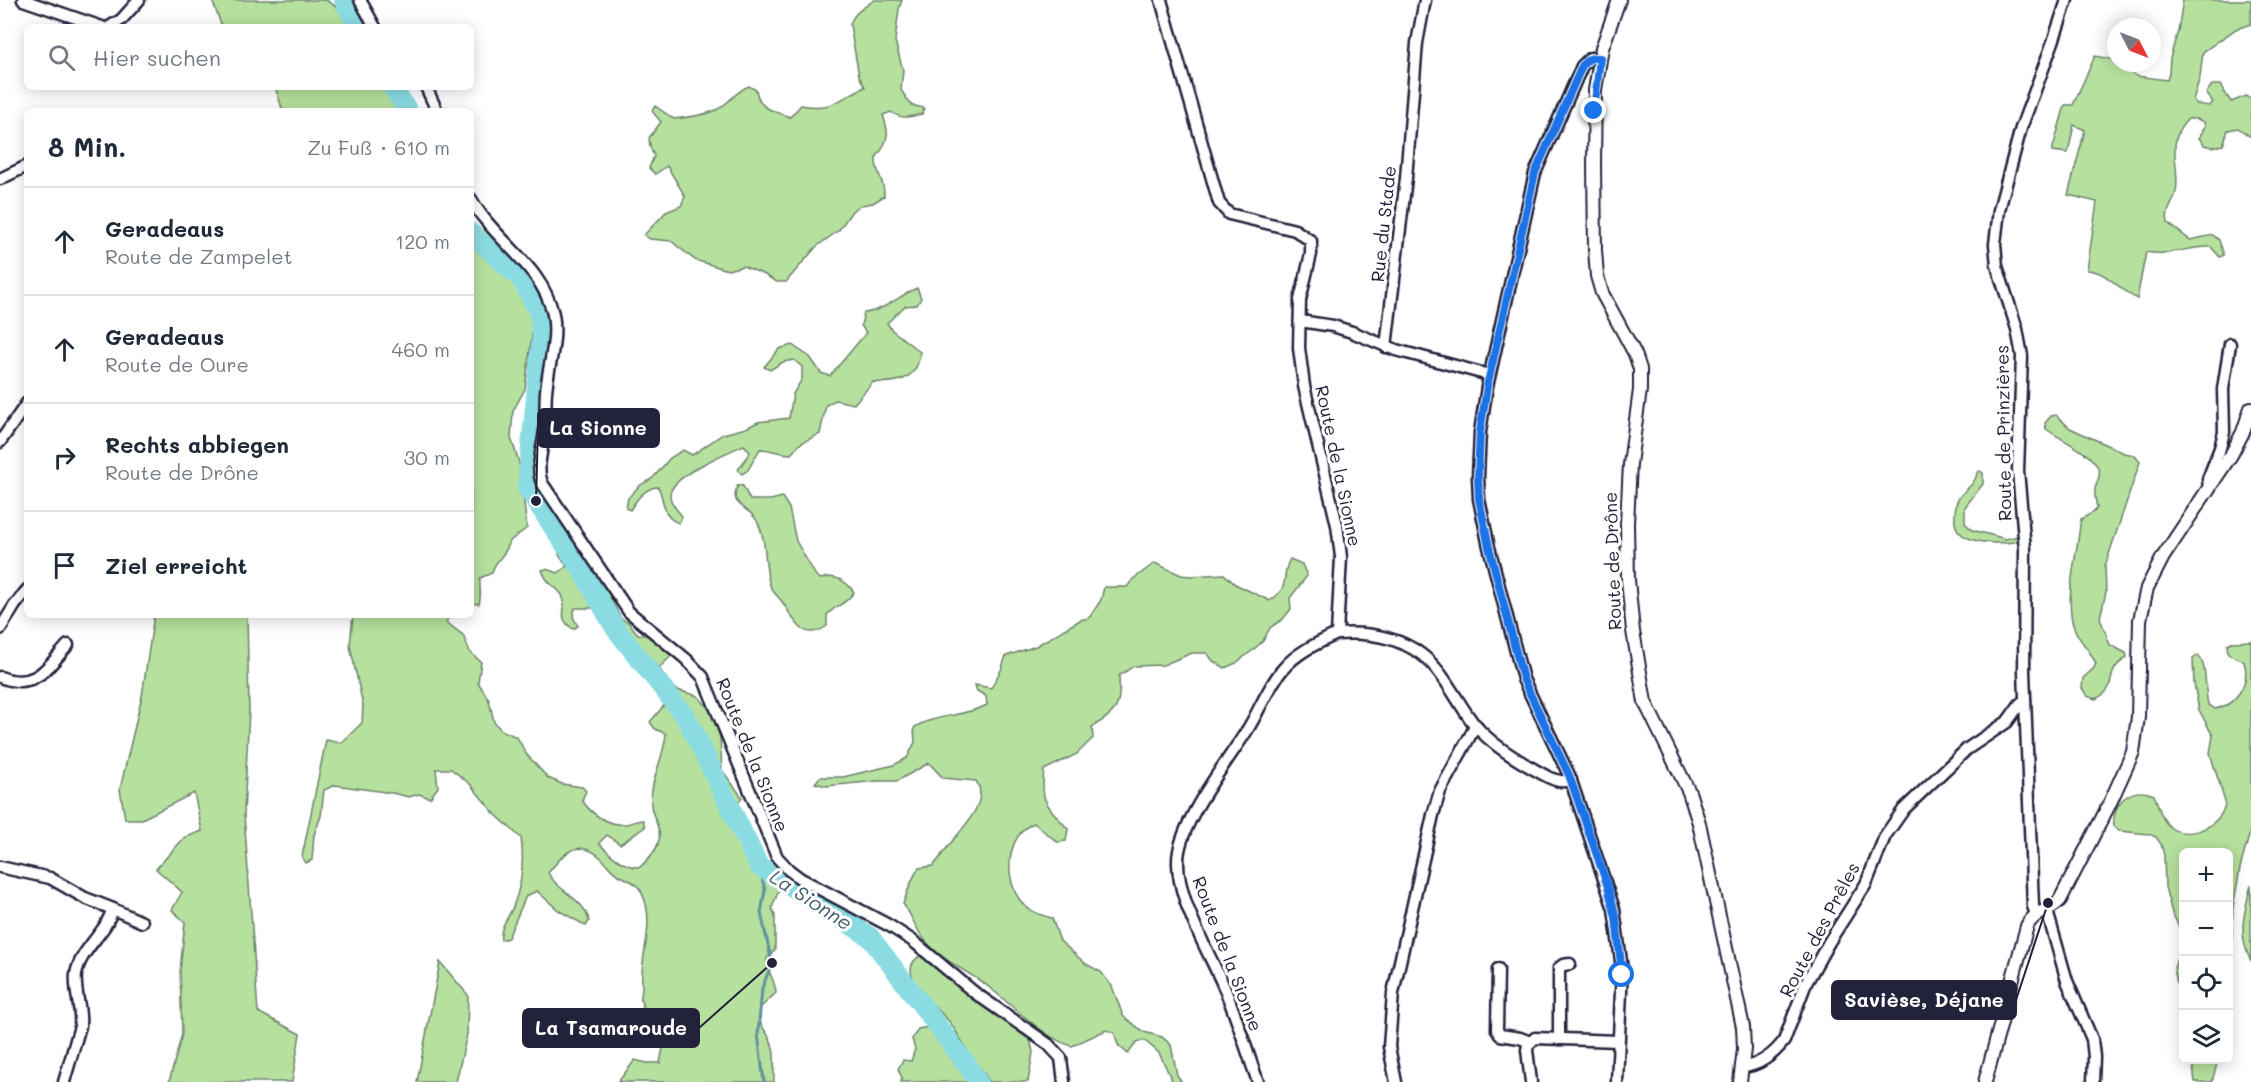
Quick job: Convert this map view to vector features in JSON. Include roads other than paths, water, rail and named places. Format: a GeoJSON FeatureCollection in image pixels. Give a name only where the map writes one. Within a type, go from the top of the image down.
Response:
{"type":"FeatureCollection","features":[{"type":"Feature","properties":{"kind":"street"},"geometry":{"type":"LineString","coordinates":[[23,0],[93,24]]}},
{"type":"Feature","properties":{"kind":"street"},"geometry":{"type":"LineString","coordinates":[[114,24],[121,20],[139,0]]}},
{"type":"Feature","properties":{"kind":"street"},"geometry":{"type":"LineString","coordinates":[[360,0],[373,24]]}},
{"type":"Feature","properties":{"kind":"street","name":"Route de la Sionne"},"geometry":{"type":"LineString","coordinates":[[1161,0],[1219,203],[1229,214],[1295,230],[1311,241],[1311,254],[1300,300],[1299,348],[1304,386],[1340,546],[1337,634],[1303,652],[1279,674],[1251,724],[1200,805],[1179,849],[1177,864],[1185,902],[1227,993],[1258,1082]]}},
{"type":"Feature","properties":{"kind":"street","name":"Rue du Stade"},"geometry":{"type":"LineString","coordinates":[[1386,347],[1406,178],[1417,43],[1425,0]]}},
{"type":"Feature","properties":{"kind":"street","name":"Route de Drône"},"geometry":{"type":"LineString","coordinates":[[1619,0],[1600,58],[1594,111],[1596,265],[1602,293],[1635,354],[1641,376],[1630,464],[1626,524],[1633,631],[1645,702],[1689,792],[1703,837],[1743,1027],[1744,1049],[1740,1082]]}},
{"type":"Feature","properties":{"kind":"street","name":"Route de Prinzières"},"geometry":{"type":"LineString","coordinates":[[2067,0],[2021,128],[1999,210],[1995,238],[1997,266],[2017,329],[2022,356],[2018,450],[2025,549],[2025,700],[2033,906],[2041,913],[2092,1039],[2093,1082]]}},
{"type":"Feature","properties":{"kind":"street"},"geometry":{"type":"LineString","coordinates":[[1600,58],[1590,58],[1582,66],[1535,173],[1489,375],[1480,432],[1478,477],[1479,499],[1489,547],[1523,679],[1571,780],[1616,917],[1622,969],[1617,1082]]}},
{"type":"Feature","properties":{"kind":"street"},"geometry":{"type":"LineString","coordinates":[[427,90],[436,108]]}},
{"type":"Feature","properties":{"kind":"street"},"geometry":{"type":"LineString","coordinates":[[0,179],[24,167]]}},
{"type":"Feature","properties":{"kind":"street","name":"Route de la Sionne"},"geometry":{"type":"LineString","coordinates":[[474,204],[486,223],[536,276],[553,313],[554,340],[547,377],[545,428],[539,469],[542,483],[629,612],[686,659],[704,677],[777,857],[801,879],[890,926],[913,941],[975,993],[1048,1044],[1061,1058],[1064,1082]]}},
{"type":"Feature","properties":{"kind":"street"},"geometry":{"type":"LineString","coordinates":[[1300,321],[1333,326],[1386,347],[1489,375]]}},
{"type":"Feature","properties":{"kind":"street"},"geometry":{"type":"LineString","coordinates":[[2210,487],[2208,479],[2224,432],[2223,389],[2230,344]]}},
{"type":"Feature","properties":{"kind":"street"},"geometry":{"type":"LineString","coordinates":[[0,442],[24,407]]}},
{"type":"Feature","properties":{"kind":"street"},"geometry":{"type":"LineString","coordinates":[[1985,1082],[2029,922],[2054,906],[2062,895],[2132,757],[2139,717],[2140,620],[2143,598],[2156,567],[2236,447],[2251,408]]}},
{"type":"Feature","properties":{"kind":"street"},"geometry":{"type":"LineString","coordinates":[[0,629],[24,594]]}},
{"type":"Feature","properties":{"kind":"street"},"geometry":{"type":"LineString","coordinates":[[1337,634],[1357,633],[1383,637],[1401,643],[1421,654],[1437,671],[1476,725],[1490,739],[1522,762],[1559,782],[1571,780]]}},
{"type":"Feature","properties":{"kind":"street"},"geometry":{"type":"LineString","coordinates":[[0,677],[17,682],[29,681],[42,673],[68,645]]}},
{"type":"Feature","properties":{"kind":"street","name":"Route des Prêles"},"geometry":{"type":"LineString","coordinates":[[1742,1067],[1756,1065],[1779,1048],[1784,1041],[1806,982],[1828,942],[1866,884],[1885,836],[1904,809],[1967,749],[2007,722],[2025,700]]}},
{"type":"Feature","properties":{"kind":"street"},"geometry":{"type":"LineString","coordinates":[[1396,1082],[1389,1047],[1390,1012],[1398,970],[1440,791],[1476,725]]}},
{"type":"Feature","properties":{"kind":"street"},"geometry":{"type":"LineString","coordinates":[[0,867],[51,878],[85,898],[142,922]]}},
{"type":"Feature","properties":{"kind":"street"},"geometry":{"type":"LineString","coordinates":[[64,1082],[80,1026],[81,1017],[75,984],[78,967],[82,957],[105,926],[113,909]]}},
{"type":"Feature","properties":{"kind":"street"},"geometry":{"type":"LineString","coordinates":[[1559,1039],[1558,968],[1570,964]]}},
{"type":"Feature","properties":{"kind":"street"},"geometry":{"type":"LineString","coordinates":[[1498,969],[1497,1030],[1500,1035],[1530,1042]]}},
{"type":"Feature","properties":{"kind":"street"},"geometry":{"type":"LineString","coordinates":[[1531,1082],[1527,1050],[1530,1042],[1538,1038],[1618,1041]]}},
{"type":"Feature","properties":{"kind":"waterway","name":"La Sionne"},"geometry":{"type":"LineString","coordinates":[[344,0],[356,24]]}},
{"type":"Feature","properties":{"kind":"waterway","name":"La Sionne"},"geometry":{"type":"LineString","coordinates":[[394,90],[406,108]]}},
{"type":"Feature","properties":{"kind":"waterway","name":"La Sionne"},"geometry":{"type":"LineString","coordinates":[[474,236],[521,279],[539,312],[542,336],[527,488],[582,570],[615,628],[687,719],[759,866],[870,937],[978,1082]]}},
{"type":"Feature","properties":{"kind":"waterway"},"geometry":{"type":"LineString","coordinates":[[759,866],[765,890],[761,913],[772,963],[762,988],[758,1034],[764,1082]]}},
{"type":"Feature","properties":{"kind":"place","name":"La Sionne"},"geometry":{"type":"Point","coordinates":[536,501]}},
{"type":"Feature","properties":{"kind":"place","name":"Savièse, Déjane"},"geometry":{"type":"Point","coordinates":[2048,903]}},
{"type":"Feature","properties":{"kind":"place","name":"La Tsamaroude"},"geometry":{"type":"Point","coordinates":[772,963]}}]}
